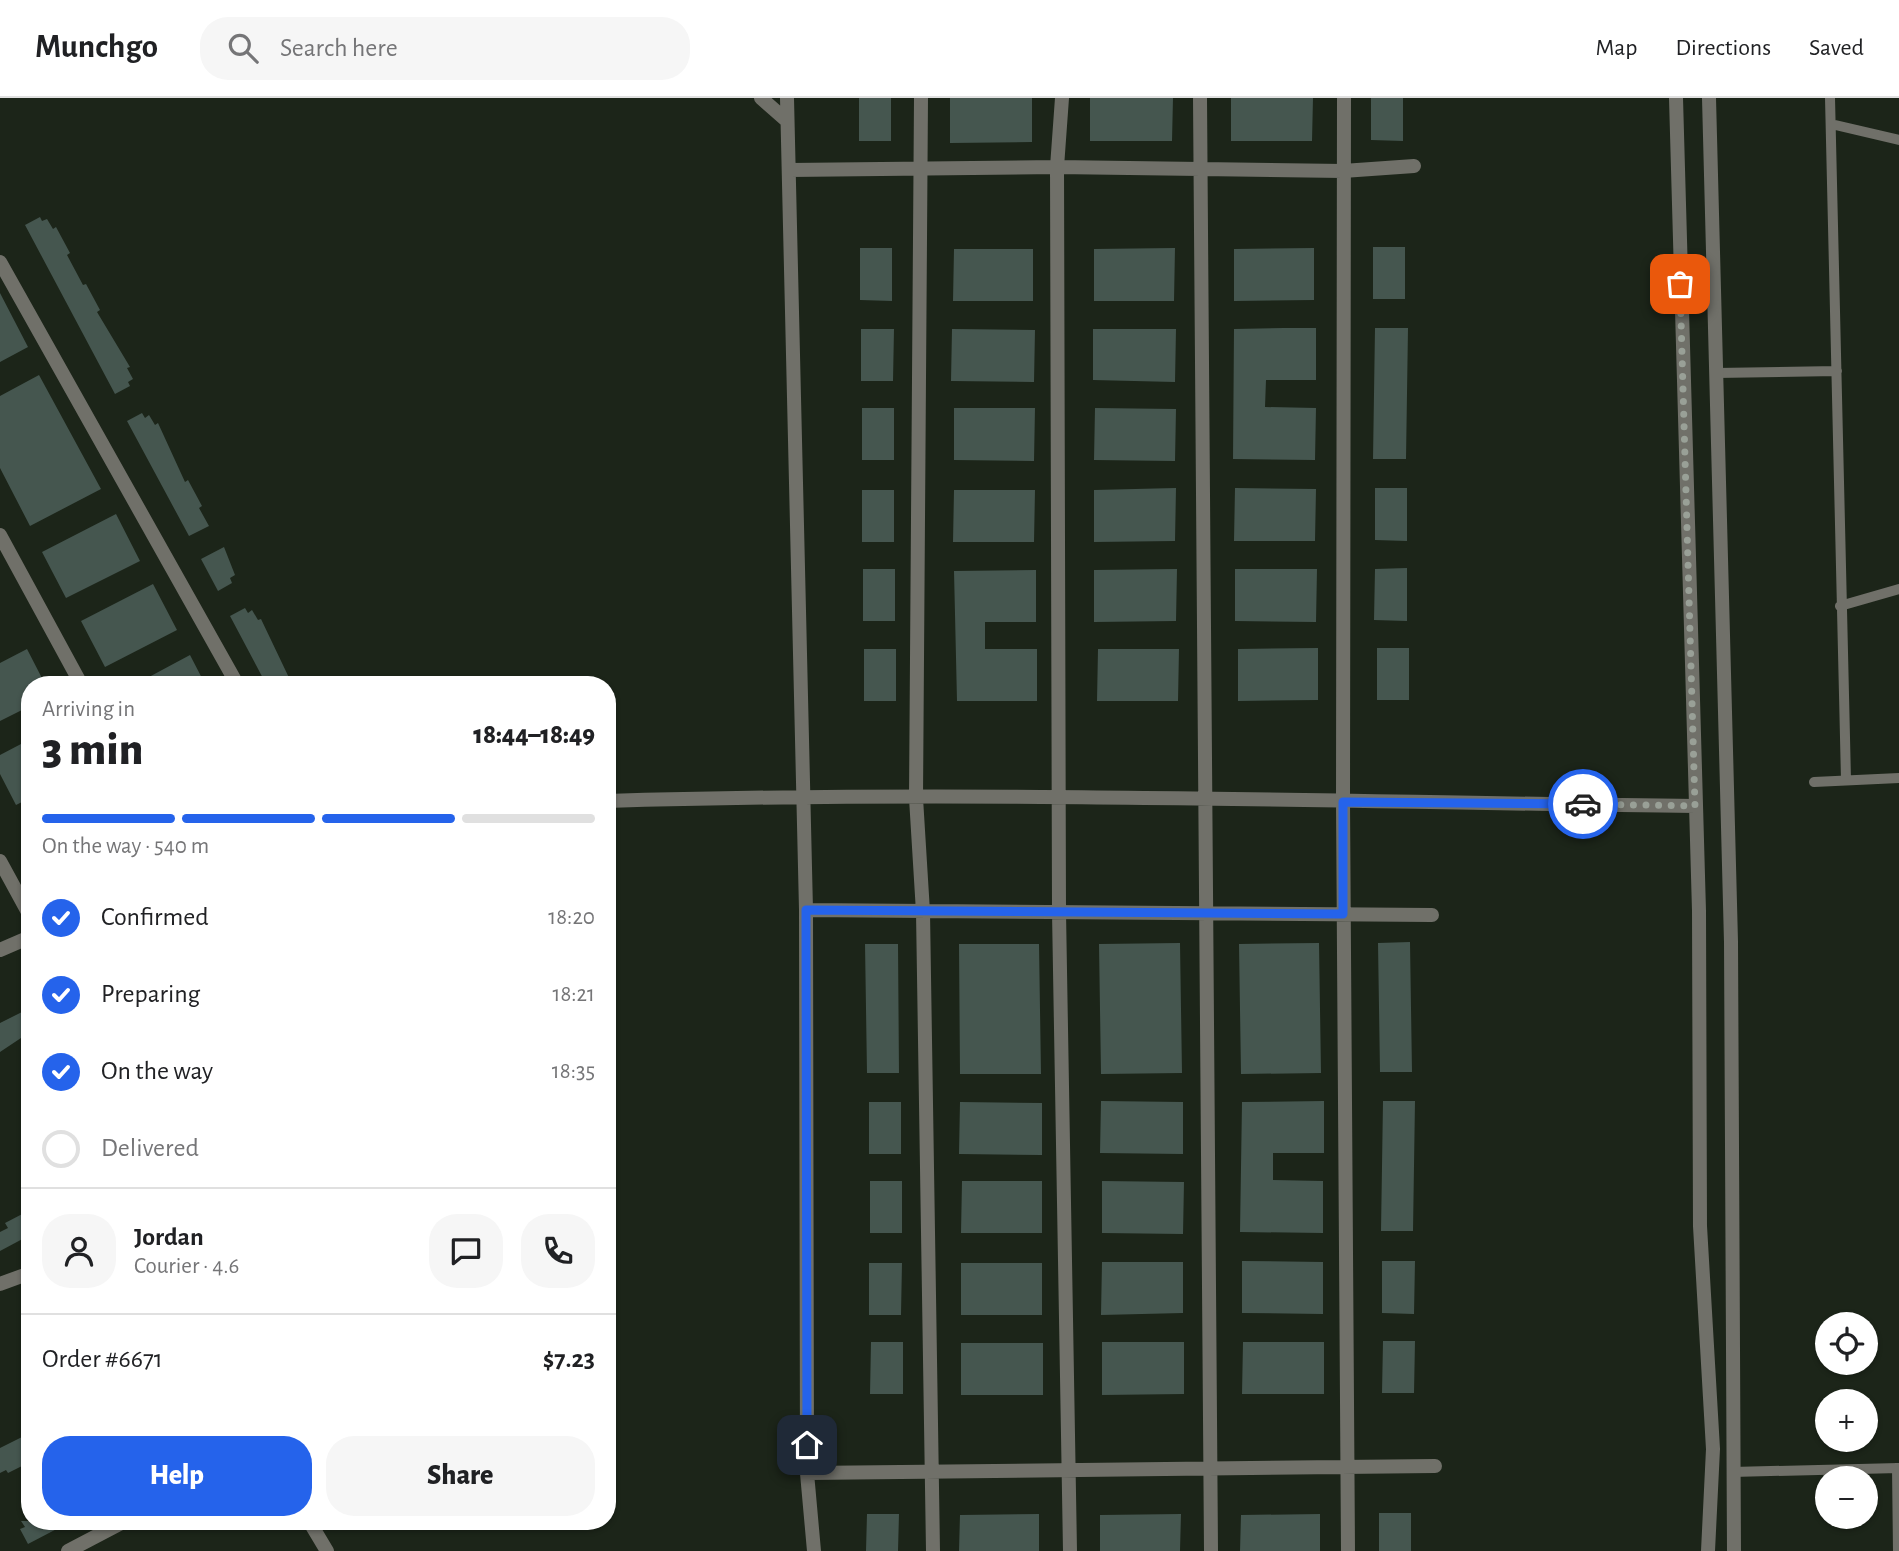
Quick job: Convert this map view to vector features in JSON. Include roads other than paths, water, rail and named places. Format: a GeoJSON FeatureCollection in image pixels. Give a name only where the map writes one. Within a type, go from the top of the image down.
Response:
{"type":"FeatureCollection","features":[{"type":"Feature","properties":{"kind":"street"},"geometry":{"type":"LineString","coordinates":[[761,98],[786,120]]}},
{"type":"Feature","properties":{"kind":"street"},"geometry":{"type":"LineString","coordinates":[[787,98],[801,795],[806,910],[807,1473],[814,1551]]}},
{"type":"Feature","properties":{"kind":"street"},"geometry":{"type":"LineString","coordinates":[[921,98],[916,798],[923,912],[933,1551]]}},
{"type":"Feature","properties":{"kind":"street"},"geometry":{"type":"LineString","coordinates":[[1062,98],[1057,167],[1059,912],[1070,1551]]}},
{"type":"Feature","properties":{"kind":"street"},"geometry":{"type":"LineString","coordinates":[[1200,98],[1211,1551]]}},
{"type":"Feature","properties":{"kind":"street"},"geometry":{"type":"LineString","coordinates":[[1344,98],[1343,914],[1348,1551]]}},
{"type":"Feature","properties":{"kind":"street"},"geometry":{"type":"LineString","coordinates":[[1676,98],[1695,806],[1700,1226],[1713,1448],[1708,1551]]}},
{"type":"Feature","properties":{"kind":"street"},"geometry":{"type":"LineString","coordinates":[[1709,98],[1731,942],[1734,1551]]}},
{"type":"Feature","properties":{"kind":"street"},"geometry":{"type":"LineString","coordinates":[[789,170],[1057,167],[1343,171],[1414,166]]}},
{"type":"Feature","properties":{"kind":"street"},"geometry":{"type":"LineString","coordinates":[[0,262],[233,676]]}},
{"type":"Feature","properties":{"kind":"street"},"geometry":{"type":"LineString","coordinates":[[0,535],[77,676]]}},
{"type":"Feature","properties":{"kind":"street"},"geometry":{"type":"LineString","coordinates":[[616,801],[801,795],[916,798],[1059,796],[1695,806]]}},
{"type":"Feature","properties":{"kind":"street"},"geometry":{"type":"LineString","coordinates":[[0,861],[21,900]]}},
{"type":"Feature","properties":{"kind":"street"},"geometry":{"type":"LineString","coordinates":[[806,910],[1432,915]]}},
{"type":"Feature","properties":{"kind":"street"},"geometry":{"type":"LineString","coordinates":[[0,950],[21,941]]}},
{"type":"Feature","properties":{"kind":"street"},"geometry":{"type":"LineString","coordinates":[[0,1284],[21,1276]]}},
{"type":"Feature","properties":{"kind":"street"},"geometry":{"type":"LineString","coordinates":[[807,1473],[1435,1466]]}},
{"type":"Feature","properties":{"kind":"street"},"geometry":{"type":"LineString","coordinates":[[68,1551],[108,1530]]}},
{"type":"Feature","properties":{"kind":"street"},"geometry":{"type":"LineString","coordinates":[[314,1530],[327,1551]]}},
{"type":"Feature","properties":{"kind":"lane"},"geometry":{"type":"LineString","coordinates":[[1830,98],[1846,780]]}},
{"type":"Feature","properties":{"kind":"lane"},"geometry":{"type":"LineString","coordinates":[[1831,124],[1899,140]]}},
{"type":"Feature","properties":{"kind":"lane"},"geometry":{"type":"LineString","coordinates":[[1716,373],[1838,370]]}},
{"type":"Feature","properties":{"kind":"lane"},"geometry":{"type":"LineString","coordinates":[[1840,606],[1899,589]]}},
{"type":"Feature","properties":{"kind":"lane"},"geometry":{"type":"LineString","coordinates":[[1814,782],[1899,778]]}},
{"type":"Feature","properties":{"kind":"lane"},"geometry":{"type":"LineString","coordinates":[[1732,1472],[1898,1468],[1898,1551]]}}]}
